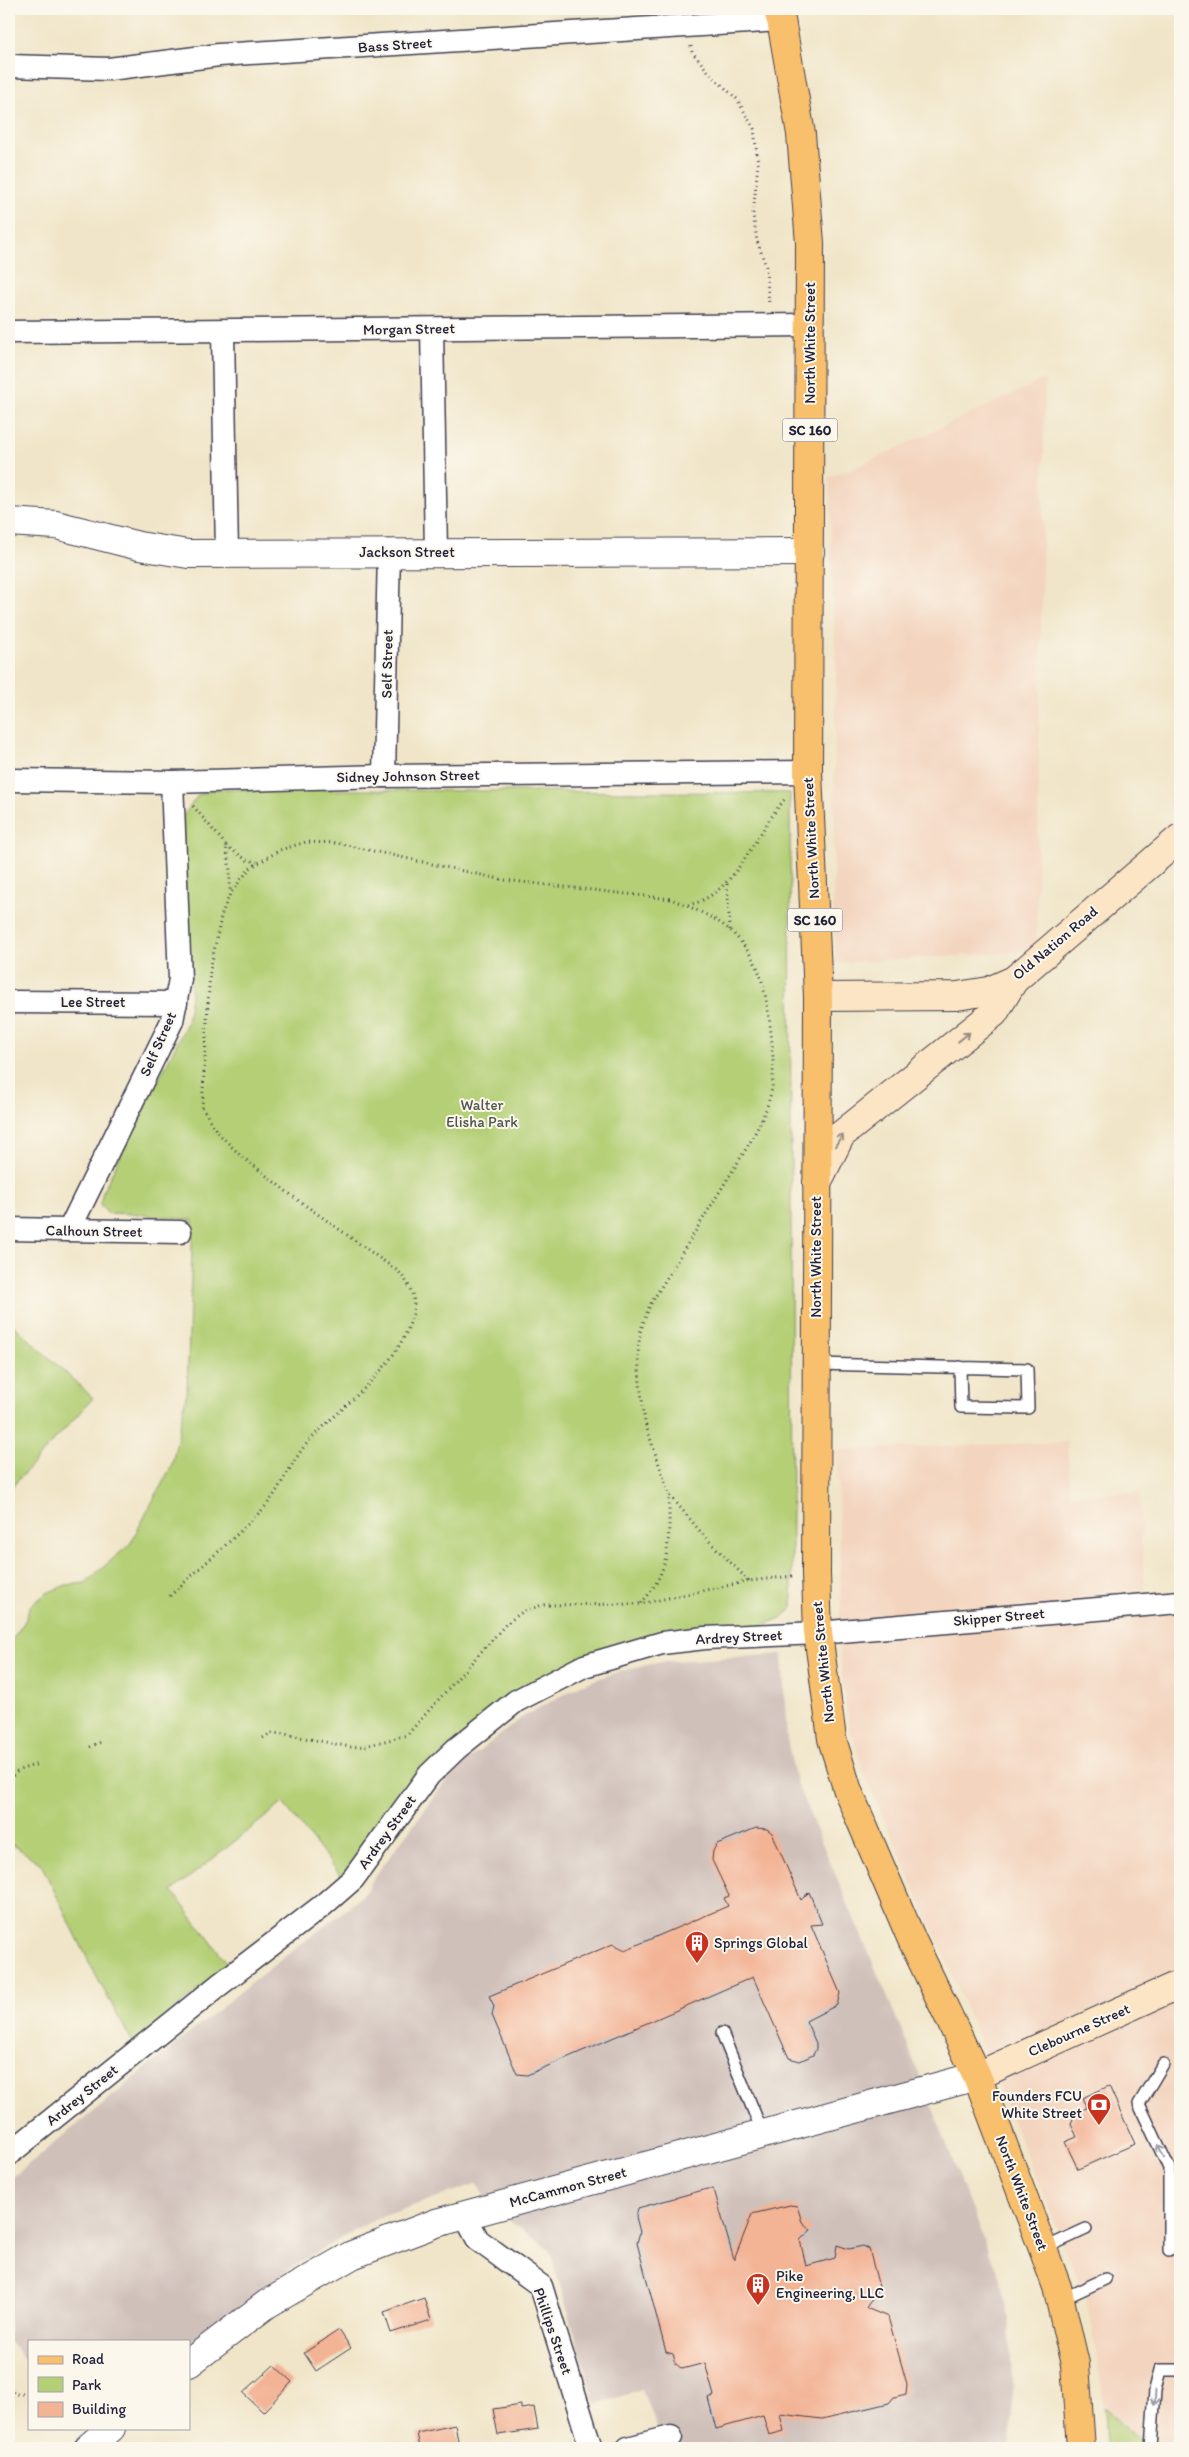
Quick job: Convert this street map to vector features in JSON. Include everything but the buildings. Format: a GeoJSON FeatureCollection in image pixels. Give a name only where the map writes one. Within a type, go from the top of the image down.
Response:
{"type":"FeatureCollection","features":[{"type":"Feature","properties":{"kind":"main road","name":"North White Street"},"geometry":{"type":"LineString","coordinates":[[779,14],[801,134],[810,243],[810,552],[799,782],[818,997],[816,1364],[818,1634],[832,1739],[848,1791],[912,1940],[977,2076],[1043,2249],[1060,2300],[1075,2364],[1082,2448]]}},
{"type":"Feature","properties":{"kind":"main road","name":"Old Nation Road"},"geometry":{"type":"LineString","coordinates":[[818,997],[957,996],[989,991],[1014,980],[1180,838]]}},
{"type":"Feature","properties":{"kind":"main road"},"geometry":{"type":"LineString","coordinates":[[817,1183],[841,1136],[994,1013],[1014,980]]}},
{"type":"Feature","properties":{"kind":"main road","name":"Clebourne Street"},"geometry":{"type":"LineString","coordinates":[[977,2076],[1180,1984]]}},
{"type":"Feature","properties":{"kind":"street","name":"Bass Street"},"geometry":{"type":"LineString","coordinates":[[9,66],[109,69],[219,55],[687,26],[779,14]]}},
{"type":"Feature","properties":{"kind":"street","name":"Morgan Street"},"geometry":{"type":"LineString","coordinates":[[9,332],[223,332],[810,325]]}},
{"type":"Feature","properties":{"kind":"street"},"geometry":{"type":"LineString","coordinates":[[432,329],[436,552]]}},
{"type":"Feature","properties":{"kind":"street"},"geometry":{"type":"LineString","coordinates":[[223,332],[226,555]]}},
{"type":"Feature","properties":{"kind":"street","name":"Jackson Street"},"geometry":{"type":"LineString","coordinates":[[9,522],[56,524],[139,546],[188,554],[810,552]]}},
{"type":"Feature","properties":{"kind":"street","name":"Self Street"},"geometry":{"type":"LineString","coordinates":[[384,776],[389,552]]}},
{"type":"Feature","properties":{"kind":"street","name":"Sidney Johnson Street"},"geometry":{"type":"LineString","coordinates":[[9,780],[172,782],[384,776],[799,782]]}},
{"type":"Feature","properties":{"kind":"street","name":"Self Street"},"geometry":{"type":"LineString","coordinates":[[69,1230],[172,1021],[180,979],[172,782]]}},
{"type":"Feature","properties":{"kind":"street","name":"Lee Street"},"geometry":{"type":"LineString","coordinates":[[9,1002],[176,1003]]}},
{"type":"Feature","properties":{"kind":"street","name":"Calhoun Street"},"geometry":{"type":"LineString","coordinates":[[9,1229],[180,1232]]}},
{"type":"Feature","properties":{"kind":"street","name":"Skipper Street"},"geometry":{"type":"LineString","coordinates":[[818,1634],[1180,1602]]}},
{"type":"Feature","properties":{"kind":"street","name":"Ardrey Street"},"geometry":{"type":"LineString","coordinates":[[9,2154],[219,1985],[322,1906],[352,1879],[429,1775],[456,1749],[516,1701],[584,1666],[662,1643],[705,1638],[818,1634]]}},
{"type":"Feature","properties":{"kind":"street","name":"McCammon Street"},"geometry":{"type":"LineString","coordinates":[[190,2362],[268,2304],[352,2255],[436,2222],[977,2076]]}},
{"type":"Feature","properties":{"kind":"street","name":"Phillips Street"},"geometry":{"type":"LineString","coordinates":[[464,2214],[478,2240],[541,2286],[591,2448]]}},
{"type":"Feature","properties":{"kind":"street"},"geometry":{"type":"LineString","coordinates":[[88,2448],[109,2430]]}},
{"type":"Feature","properties":{"kind":"street"},"geometry":{"type":"LineString","coordinates":[[628,2448],[671,2437]]}},
{"type":"Feature","properties":{"kind":"lane"},"geometry":{"type":"LineString","coordinates":[[816,1364],[960,1367],[1027,1369],[1028,1408],[962,1407],[960,1367]]}},
{"type":"Feature","properties":{"kind":"lane"},"geometry":{"type":"LineString","coordinates":[[722,2034],[763,2134]]}},
{"type":"Feature","properties":{"kind":"lane"},"geometry":{"type":"LineString","coordinates":[[1163,2064],[1139,2104],[1169,2168],[1169,2250]]}},
{"type":"Feature","properties":{"kind":"lane"},"geometry":{"type":"LineString","coordinates":[[1043,2249],[1086,2229]]}},
{"type":"Feature","properties":{"kind":"lane"},"geometry":{"type":"LineString","coordinates":[[1060,2300],[1105,2279]]}},
{"type":"Feature","properties":{"kind":"lane"},"geometry":{"type":"LineString","coordinates":[[1151,2448],[1155,2390],[1160,2370],[1180,2370]]}},
{"type":"Feature","properties":{"kind":"path"},"geometry":{"type":"LineString","coordinates":[[687,26],[692,52],[712,76],[737,99],[754,129],[758,164],[753,214],[757,241],[766,266],[769,306]]}},
{"type":"Feature","properties":{"kind":"path"},"geometry":{"type":"LineString","coordinates":[[172,782],[226,846],[247,860],[257,862]]}},
{"type":"Feature","properties":{"kind":"path"},"geometry":{"type":"LineString","coordinates":[[687,906],[702,902],[727,883],[771,814],[799,782]]}},
{"type":"Feature","properties":{"kind":"path"},"geometry":{"type":"LineString","coordinates":[[170,1596],[262,1510],[307,1444],[393,1356],[405,1336],[412,1318],[414,1303],[410,1286],[399,1272],[291,1195],[239,1154],[217,1132],[207,1118],[202,1106],[210,970],[222,913],[230,894],[240,878],[257,862],[280,850],[306,842],[337,843],[538,886],[646,895],[671,899],[730,931],[749,952],[760,975],[773,1065],[772,1088],[763,1118],[722,1190],[671,1268],[650,1305],[640,1332],[638,1354],[645,1423],[669,1494],[669,1524],[665,1562],[659,1581],[640,1604]]}},
{"type":"Feature","properties":{"kind":"path"},"geometry":{"type":"LineString","coordinates":[[226,846],[230,870],[230,894]]}},
{"type":"Feature","properties":{"kind":"path"},"geometry":{"type":"LineString","coordinates":[[727,883],[730,931]]}},
{"type":"Feature","properties":{"kind":"path"},"geometry":{"type":"LineString","coordinates":[[669,1494],[704,1537],[749,1581]]}},
{"type":"Feature","properties":{"kind":"path"},"geometry":{"type":"LineString","coordinates":[[263,1738],[271,1733],[285,1734],[350,1747],[366,1746],[407,1735],[492,1638],[522,1612],[542,1605],[640,1604],[749,1581],[796,1576]]}},
{"type":"Feature","properties":{"kind":"path"},"geometry":{"type":"LineString","coordinates":[[90,1747],[103,1741]]}},
{"type":"Feature","properties":{"kind":"path"},"geometry":{"type":"LineString","coordinates":[[9,1779],[19,1770],[38,1764]]}},
{"type":"Feature","properties":{"kind":"path"},"geometry":{"type":"LineString","coordinates":[[9,2389],[15,2394],[28,2394]]}},
{"type":"Feature","properties":{"kind":"shaded area"},"geometry":{"type":"Polygon","coordinates":[[[1045,379],[1036,951],[836,963],[833,908],[836,671],[829,477],[855,468],[1045,379]]]}},
{"type":"Feature","properties":{"kind":"shaded area"},"geometry":{"type":"Polygon","coordinates":[[[1067,1442],[1070,1495],[1139,1492],[1146,1608],[1180,1606],[1180,2448],[1147,2448],[1104,2407],[1091,2318],[1082,2290],[949,1967],[866,1778],[849,1727],[843,1686],[838,1632],[841,1604],[837,1450],[1067,1442]]]}},
{"type":"Feature","properties":{"kind":"shaded area"},"geometry":{"type":"Polygon","coordinates":[[[782,1654],[787,1739],[796,1782],[901,2029],[1001,2282],[1009,2326],[1013,2401],[1009,2448],[665,2448],[642,2390],[596,2404],[549,2249],[490,2206],[478,2183],[375,2219],[298,2263],[237,2308],[190,2347],[190,2340],[28,2340],[28,2364],[9,2341],[9,2180],[366,1892],[370,1883],[443,1785],[464,1763],[524,1716],[581,1685],[614,1673],[660,1662],[782,1654]]]}},
{"type":"Feature","properties":{"kind":"green space","name":"Walter Elisha Park"},"geometry":{"type":"Polygon","coordinates":[[[216,789],[790,793],[792,1609],[781,1618],[742,1633],[615,1650],[450,1750],[346,1882],[283,1803],[172,1891],[229,1965],[134,2045],[94,1972],[41,1864],[9,1842],[9,1644],[25,1621],[30,1606],[47,1593],[66,1585],[85,1583],[130,1544],[172,1465],[187,1391],[193,1220],[107,1213],[100,1204],[103,1191],[187,1023],[191,995],[182,818],[198,795],[216,789]]]}},
{"type":"Feature","properties":{"kind":"green space"},"geometry":{"type":"Polygon","coordinates":[[[9,1321],[93,1398],[9,1490],[9,1321]]]}},
{"type":"Feature","properties":{"kind":"green space"},"geometry":{"type":"Polygon","coordinates":[[[1104,2407],[1147,2448],[1106,2448],[1104,2407]]]}},
{"type":"Feature","properties":{"kind":"place","name":"Springs Global"},"geometry":{"type":"Point","coordinates":[697,1964]}},
{"type":"Feature","properties":{"kind":"place","name":"Founders FCU White Street"},"geometry":{"type":"Point","coordinates":[1099,2126]}},
{"type":"Feature","properties":{"kind":"place","name":"Pike Engineering, LLC"},"geometry":{"type":"Point","coordinates":[758,2306]}}]}
